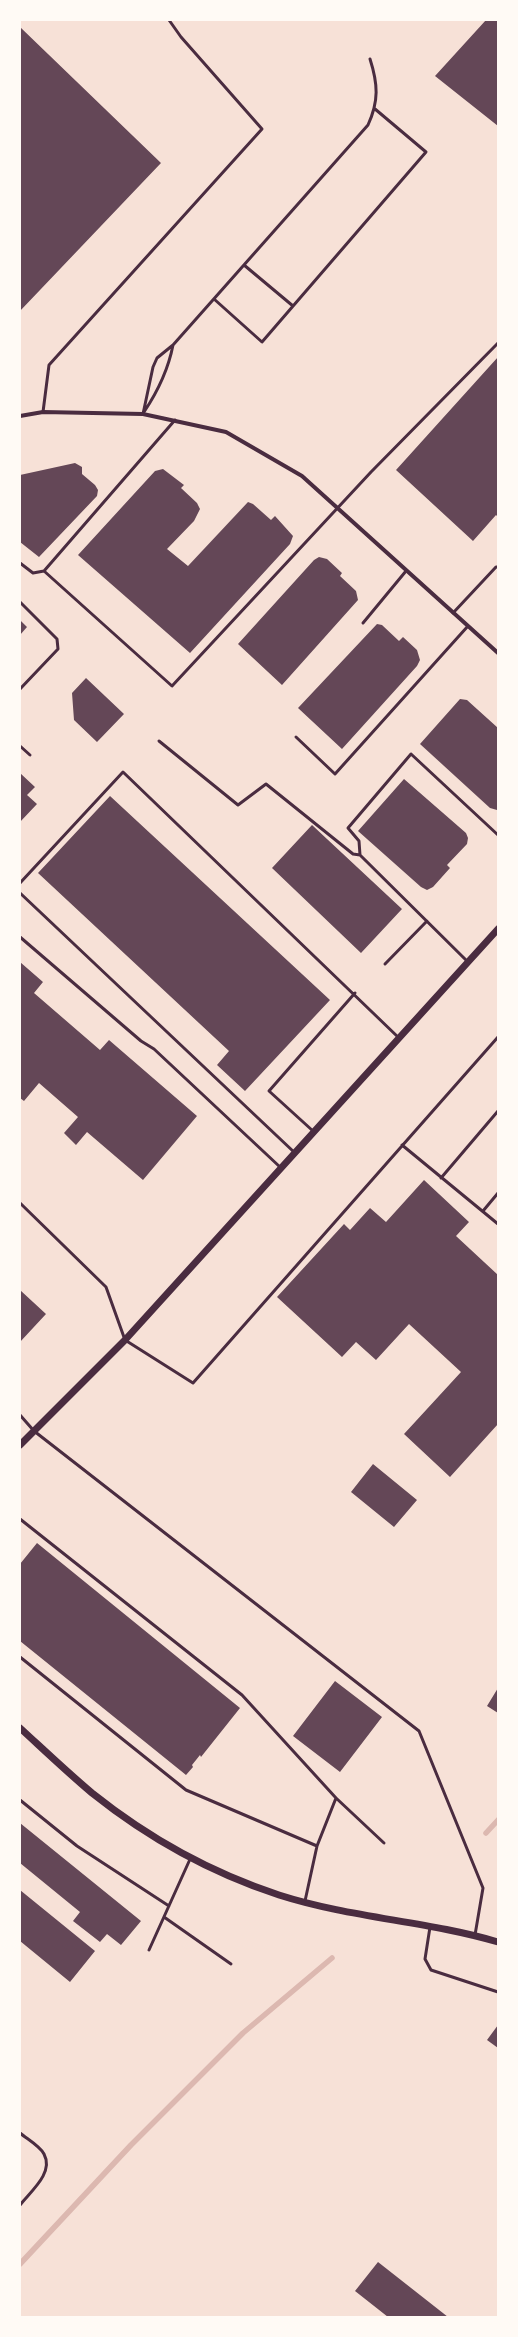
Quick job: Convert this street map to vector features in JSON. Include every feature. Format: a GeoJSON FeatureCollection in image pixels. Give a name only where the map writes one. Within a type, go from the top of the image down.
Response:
{"type":"FeatureCollection","features":[{"type":"Feature","properties":{"kind":"street"},"geometry":{"type":"LineString","coordinates":[[20,416],[43,412],[143,414],[226,432],[302,476],[498,653]]}},
{"type":"Feature","properties":{"kind":"street"},"geometry":{"type":"LineString","coordinates":[[20,1445],[125,1340],[498,929]]}},
{"type":"Feature","properties":{"kind":"street"},"geometry":{"type":"LineString","coordinates":[[20,1728],[92,1793],[130,1821],[191,1857],[220,1872],[265,1889],[305,1901],[475,1935],[498,1942]]}},
{"type":"Feature","properties":{"kind":"lane"},"geometry":{"type":"LineString","coordinates":[[43,412],[48,365],[262,129],[181,37],[169,20]]}},
{"type":"Feature","properties":{"kind":"lane"},"geometry":{"type":"LineString","coordinates":[[143,414],[153,367],[157,358],[173,345],[214,300],[368,125],[375,109],[378,94],[376,77],[370,59]]}},
{"type":"Feature","properties":{"kind":"lane"},"geometry":{"type":"LineString","coordinates":[[214,300],[262,342],[426,152],[375,109]]}},
{"type":"Feature","properties":{"kind":"lane"},"geometry":{"type":"LineString","coordinates":[[244,265],[293,306]]}},
{"type":"Feature","properties":{"kind":"lane"},"geometry":{"type":"LineString","coordinates":[[44,571],[172,686],[338,510],[371,472],[498,343]]}},
{"type":"Feature","properties":{"kind":"lane"},"geometry":{"type":"LineString","coordinates":[[143,414],[159,389],[169,364],[173,345]]}},
{"type":"Feature","properties":{"kind":"lane"},"geometry":{"type":"LineString","coordinates":[[20,562],[33,573],[44,571],[175,420]]}},
{"type":"Feature","properties":{"kind":"lane"},"geometry":{"type":"LineString","coordinates":[[453,613],[496,567],[498,567]]}},
{"type":"Feature","properties":{"kind":"lane"},"geometry":{"type":"LineString","coordinates":[[363,623],[406,571]]}},
{"type":"Feature","properties":{"kind":"lane"},"geometry":{"type":"LineString","coordinates":[[20,602],[58,639],[58,649],[20,690]]}},
{"type":"Feature","properties":{"kind":"lane"},"geometry":{"type":"LineString","coordinates":[[296,737],[335,774],[468,626]]}},
{"type":"Feature","properties":{"kind":"lane"},"geometry":{"type":"LineString","coordinates":[[160,741],[238,805],[266,784],[353,854],[360,855],[468,962]]}},
{"type":"Feature","properties":{"kind":"lane"},"geometry":{"type":"LineString","coordinates":[[20,746],[30,756]]}},
{"type":"Feature","properties":{"kind":"lane"},"geometry":{"type":"LineString","coordinates":[[360,855],[359,841],[348,828],[411,754],[498,834]]}},
{"type":"Feature","properties":{"kind":"lane"},"geometry":{"type":"LineString","coordinates":[[20,882],[123,772],[355,993],[400,1038]]}},
{"type":"Feature","properties":{"kind":"lane"},"geometry":{"type":"LineString","coordinates":[[20,893],[295,1153]]}},
{"type":"Feature","properties":{"kind":"lane"},"geometry":{"type":"LineString","coordinates":[[385,964],[427,921]]}},
{"type":"Feature","properties":{"kind":"lane"},"geometry":{"type":"LineString","coordinates":[[20,937],[140,1041],[154,1048],[281,1168]]}},
{"type":"Feature","properties":{"kind":"lane"},"geometry":{"type":"LineString","coordinates":[[314,1132],[269,1091],[355,993]]}},
{"type":"Feature","properties":{"kind":"lane"},"geometry":{"type":"LineString","coordinates":[[20,1203],[106,1288],[125,1340],[193,1383],[498,1037]]}},
{"type":"Feature","properties":{"kind":"lane"},"geometry":{"type":"LineString","coordinates":[[441,1178],[498,1111]]}},
{"type":"Feature","properties":{"kind":"lane"},"geometry":{"type":"LineString","coordinates":[[402,1145],[498,1224]]}},
{"type":"Feature","properties":{"kind":"lane"},"geometry":{"type":"LineString","coordinates":[[483,1212],[498,1193]]}},
{"type":"Feature","properties":{"kind":"lane"},"geometry":{"type":"LineString","coordinates":[[20,1415],[34,1431],[419,1731],[483,1888],[475,1935]]}},
{"type":"Feature","properties":{"kind":"lane"},"geometry":{"type":"LineString","coordinates":[[20,1519],[242,1695],[336,1798],[384,1842]]}},
{"type":"Feature","properties":{"kind":"lane"},"geometry":{"type":"LineString","coordinates":[[20,1657],[186,1790],[317,1846]]}},
{"type":"Feature","properties":{"kind":"lane"},"geometry":{"type":"LineString","coordinates":[[305,1901],[317,1846],[336,1798]]}},
{"type":"Feature","properties":{"kind":"lane"},"geometry":{"type":"LineString","coordinates":[[20,1800],[77,1846],[169,1906]]}},
{"type":"Feature","properties":{"kind":"lane"},"geometry":{"type":"LineString","coordinates":[[149,1950],[191,1857]]}},
{"type":"Feature","properties":{"kind":"lane"},"geometry":{"type":"LineString","coordinates":[[164,1917],[231,1964]]}},
{"type":"Feature","properties":{"kind":"lane"},"geometry":{"type":"LineString","coordinates":[[430,1927],[424,1959],[431,1970],[498,1992]]}},
{"type":"Feature","properties":{"kind":"lane"},"geometry":{"type":"LineString","coordinates":[[20,2133],[44,2153],[46,2164],[45,2174],[20,2205]]}},
{"type":"Feature","properties":{"kind":"building"},"geometry":{"type":"Polygon","coordinates":[[[486,20],[498,20],[498,126],[435,76],[486,20]]]}},
{"type":"Feature","properties":{"kind":"building"},"geometry":{"type":"Polygon","coordinates":[[[20,27],[161,163],[20,311],[20,27]]]}},
{"type":"Feature","properties":{"kind":"building"},"geometry":{"type":"Polygon","coordinates":[[[498,357],[498,517],[496,515],[473,541],[396,470],[498,357]]]}},
{"type":"Feature","properties":{"kind":"building"},"geometry":{"type":"Polygon","coordinates":[[[75,463],[82,467],[82,474],[95,485],[98,490],[97,496],[39,557],[20,542],[20,475],[75,463]]]}},
{"type":"Feature","properties":{"kind":"building"},"geometry":{"type":"Polygon","coordinates":[[[163,469],[184,485],[181,488],[197,503],[200,509],[194,521],[167,549],[188,566],[248,502],[253,504],[271,520],[275,516],[293,536],[290,544],[190,653],[78,555],[155,471],[163,469]]]}},
{"type":"Feature","properties":{"kind":"building"},"geometry":{"type":"Polygon","coordinates":[[[319,557],[327,559],[342,573],[340,576],[356,591],[358,600],[282,685],[238,644],[314,560],[319,557]]]}},
{"type":"Feature","properties":{"kind":"building"},"geometry":{"type":"Polygon","coordinates":[[[20,620],[27,627],[20,635],[20,620]]]}},
{"type":"Feature","properties":{"kind":"building"},"geometry":{"type":"Polygon","coordinates":[[[377,624],[382,625],[399,641],[403,637],[417,650],[420,660],[417,666],[342,749],[298,708],[377,624]]]}},
{"type":"Feature","properties":{"kind":"building"},"geometry":{"type":"Polygon","coordinates":[[[86,678],[124,714],[97,742],[74,720],[72,693],[86,678]]]}},
{"type":"Feature","properties":{"kind":"building"},"geometry":{"type":"Polygon","coordinates":[[[460,699],[467,700],[498,728],[497,810],[490,808],[420,744],[460,699]]]}},
{"type":"Feature","properties":{"kind":"building"},"geometry":{"type":"Polygon","coordinates":[[[20,773],[35,787],[27,795],[37,804],[20,822],[20,773]]]}},
{"type":"Feature","properties":{"kind":"building"},"geometry":{"type":"Polygon","coordinates":[[[404,779],[466,833],[468,838],[467,844],[447,865],[450,868],[433,887],[427,890],[421,887],[358,831],[404,779]]]}},
{"type":"Feature","properties":{"kind":"building"},"geometry":{"type":"Polygon","coordinates":[[[110,796],[330,1000],[245,1091],[217,1065],[229,1051],[38,873],[110,796]]]}},
{"type":"Feature","properties":{"kind":"building"},"geometry":{"type":"Polygon","coordinates":[[[312,825],[402,909],[361,953],[272,868],[312,825]]]}},
{"type":"Feature","properties":{"kind":"building"},"geometry":{"type":"Polygon","coordinates":[[[20,962],[43,982],[34,993],[100,1050],[109,1040],[197,1116],[143,1180],[87,1132],[76,1145],[64,1133],[78,1117],[39,1083],[24,1101],[20,1098],[20,962]]]}},
{"type":"Feature","properties":{"kind":"building"},"geometry":{"type":"Polygon","coordinates":[[[424,1180],[469,1222],[456,1236],[498,1275],[498,1424],[450,1477],[404,1434],[461,1372],[409,1324],[376,1360],[356,1342],[342,1357],[277,1297],[344,1224],[350,1230],[370,1208],[386,1222],[424,1180]]]}},
{"type":"Feature","properties":{"kind":"building"},"geometry":{"type":"Polygon","coordinates":[[[20,1290],[46,1314],[20,1342],[20,1290]]]}},
{"type":"Feature","properties":{"kind":"building"},"geometry":{"type":"Polygon","coordinates":[[[373,1464],[417,1500],[394,1527],[351,1492],[373,1464]]]}},
{"type":"Feature","properties":{"kind":"building"},"geometry":{"type":"Polygon","coordinates":[[[37,1543],[240,1708],[201,1757],[200,1755],[186,1775],[20,1641],[20,1564],[37,1543]]]}},
{"type":"Feature","properties":{"kind":"building"},"geometry":{"type":"Polygon","coordinates":[[[335,1681],[382,1717],[340,1772],[293,1736],[335,1681]]]}},
{"type":"Feature","properties":{"kind":"building"},"geometry":{"type":"Polygon","coordinates":[[[498,1688],[498,1713],[487,1706],[498,1688]]]}},
{"type":"Feature","properties":{"kind":"building"},"geometry":{"type":"Polygon","coordinates":[[[20,1823],[141,1921],[121,1945],[107,1934],[100,1942],[73,1921],[80,1912],[20,1863],[20,1823]]]}},
{"type":"Feature","properties":{"kind":"building"},"geometry":{"type":"Polygon","coordinates":[[[20,1890],[95,1951],[70,1982],[20,1941],[20,1890]]]}},
{"type":"Feature","properties":{"kind":"building"},"geometry":{"type":"Polygon","coordinates":[[[498,2025],[498,2048],[487,2040],[498,2025]]]}},
{"type":"Feature","properties":{"kind":"building"},"geometry":{"type":"Polygon","coordinates":[[[378,2262],[448,2317],[388,2317],[355,2291],[378,2262]]]}},
{"type":"Feature","properties":{"kind":"waterway"},"geometry":{"type":"LineString","coordinates":[[486,1833],[498,1820]]}},
{"type":"Feature","properties":{"kind":"waterway"},"geometry":{"type":"LineString","coordinates":[[20,2264],[131,2145],[243,2033],[332,1958]]}}]}
